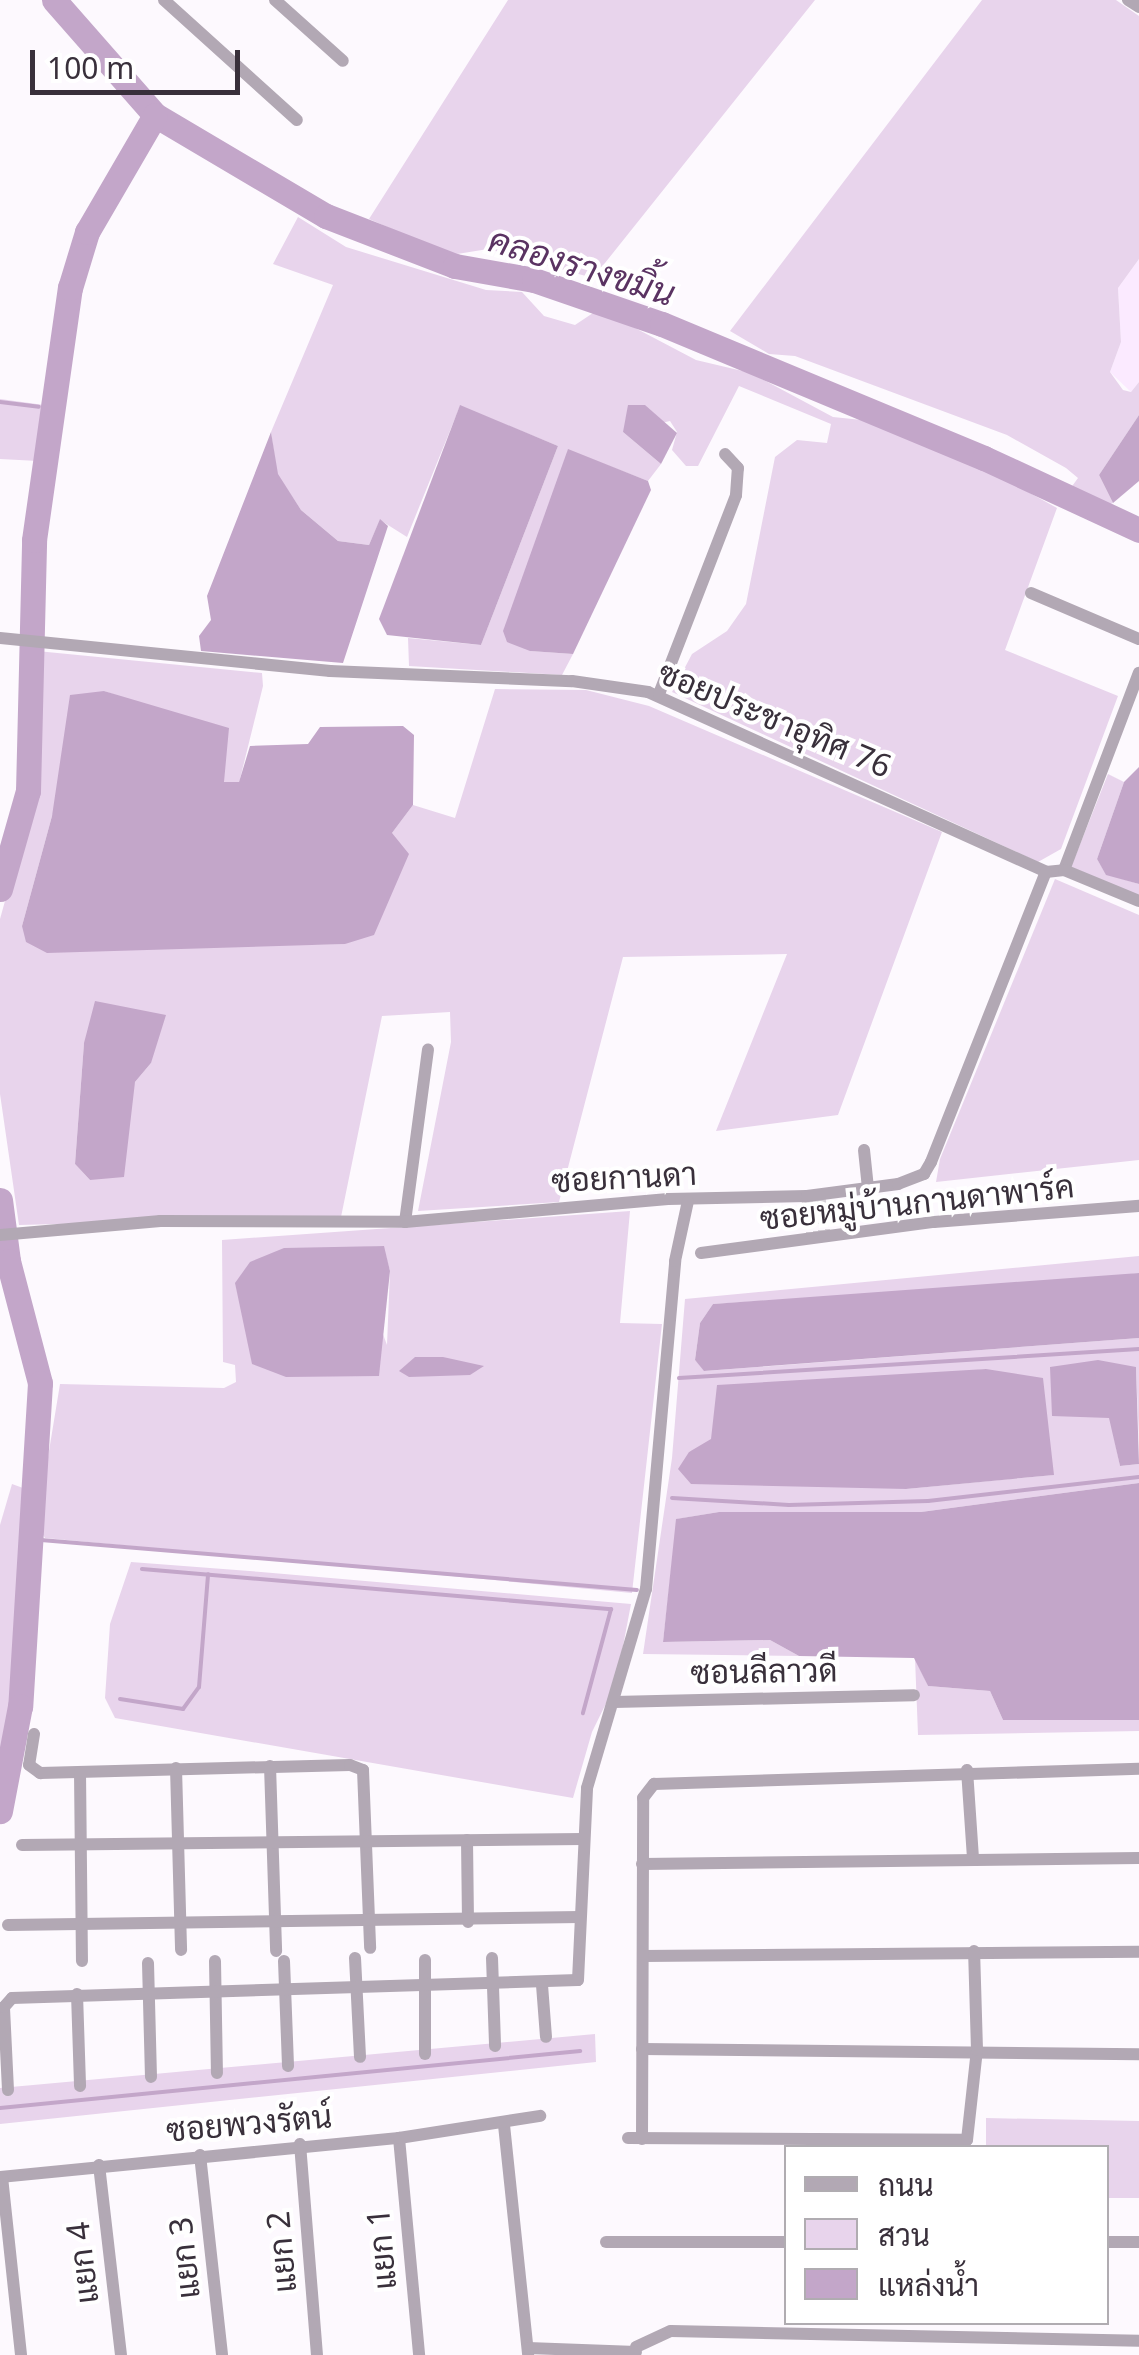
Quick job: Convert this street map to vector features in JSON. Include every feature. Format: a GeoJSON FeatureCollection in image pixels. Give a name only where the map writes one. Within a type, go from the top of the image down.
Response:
{"type":"FeatureCollection","features":[{"type":"Feature","properties":{"kind":"street"},"geometry":{"type":"LineString","coordinates":[[164,0],[298,120]]}},
{"type":"Feature","properties":{"kind":"street"},"geometry":{"type":"LineString","coordinates":[[276,0],[343,61]]}},
{"type":"Feature","properties":{"kind":"street"},"geometry":{"type":"LineString","coordinates":[[1128,0],[1139,7]]}},
{"type":"Feature","properties":{"kind":"street"},"geometry":{"type":"LineString","coordinates":[[659,694],[736,495],[738,468],[726,454]]}},
{"type":"Feature","properties":{"kind":"street"},"geometry":{"type":"LineString","coordinates":[[1032,593],[1139,639]]}},
{"type":"Feature","properties":{"kind":"street","name":"ซอยประชาอุทิศ 76"},"geometry":{"type":"LineString","coordinates":[[3,638],[62,641],[256,664],[572,681],[659,694],[1046,872]]}},
{"type":"Feature","properties":{"kind":"street"},"geometry":{"type":"LineString","coordinates":[[1064,870],[1139,673]]}},
{"type":"Feature","properties":{"kind":"street"},"geometry":{"type":"LineString","coordinates":[[1046,872],[1064,870],[1139,901]]}},
{"type":"Feature","properties":{"kind":"street","name":"ซอยกานดา"},"geometry":{"type":"LineString","coordinates":[[0,1234],[34,1228],[405,1222],[868,1188],[924,1174],[1046,872]]}},
{"type":"Feature","properties":{"kind":"street"},"geometry":{"type":"LineString","coordinates":[[405,1222],[428,1050]]}},
{"type":"Feature","properties":{"kind":"street"},"geometry":{"type":"LineString","coordinates":[[864,1150],[868,1188]]}},
{"type":"Feature","properties":{"kind":"street"},"geometry":{"type":"LineString","coordinates":[[8,2090],[7,2002],[77,1994],[491,1987],[578,1980],[583,1839],[598,1734],[614,1702],[646,1590],[675,1260],[688,1201]]}},
{"type":"Feature","properties":{"kind":"street","name":"ซอยหมู่บ้านกานดาพาร์ค"},"geometry":{"type":"LineString","coordinates":[[701,1254],[934,1222],[1139,1206]]}},
{"type":"Feature","properties":{"kind":"street","name":"ซอนลีลาวดี"},"geometry":{"type":"LineString","coordinates":[[614,1702],[914,1695]]}},
{"type":"Feature","properties":{"kind":"street"},"geometry":{"type":"LineString","coordinates":[[34,1734],[33,1769],[80,1772],[270,1766],[363,1770],[370,1948]]}},
{"type":"Feature","properties":{"kind":"street"},"geometry":{"type":"LineString","coordinates":[[270,1766],[275,1922],[286,1992],[288,2066]]}},
{"type":"Feature","properties":{"kind":"street"},"geometry":{"type":"LineString","coordinates":[[176,1768],[180,1950]]}},
{"type":"Feature","properties":{"kind":"street"},"geometry":{"type":"LineString","coordinates":[[974,1951],[974,2123],[960,2144],[635,2139],[642,2049],[642,1798],[654,1784],[967,1770],[1139,1769]]}},
{"type":"Feature","properties":{"kind":"street"},"geometry":{"type":"LineString","coordinates":[[967,1770],[973,1858]]}},
{"type":"Feature","properties":{"kind":"street"},"geometry":{"type":"LineString","coordinates":[[80,1772],[82,1961]]}},
{"type":"Feature","properties":{"kind":"street"},"geometry":{"type":"LineString","coordinates":[[22,1845],[583,1839]]}},
{"type":"Feature","properties":{"kind":"street"},"geometry":{"type":"LineString","coordinates":[[468,1840],[468,1922]]}},
{"type":"Feature","properties":{"kind":"street"},"geometry":{"type":"LineString","coordinates":[[642,1864],[1139,1858]]}},
{"type":"Feature","properties":{"kind":"street"},"geometry":{"type":"LineString","coordinates":[[8,1924],[468,1922],[580,1917]]}},
{"type":"Feature","properties":{"kind":"street"},"geometry":{"type":"LineString","coordinates":[[643,1956],[1139,1952]]}},
{"type":"Feature","properties":{"kind":"street"},"geometry":{"type":"LineString","coordinates":[[355,1958],[360,2057]]}},
{"type":"Feature","properties":{"kind":"street"},"geometry":{"type":"LineString","coordinates":[[492,1958],[495,2046]]}},
{"type":"Feature","properties":{"kind":"street"},"geometry":{"type":"LineString","coordinates":[[425,1960],[425,2054]]}},
{"type":"Feature","properties":{"kind":"street"},"geometry":{"type":"LineString","coordinates":[[215,1962],[217,2074]]}},
{"type":"Feature","properties":{"kind":"street"},"geometry":{"type":"LineString","coordinates":[[148,1963],[151,2077]]}},
{"type":"Feature","properties":{"kind":"street"},"geometry":{"type":"LineString","coordinates":[[542,1985],[546,2037]]}},
{"type":"Feature","properties":{"kind":"street"},"geometry":{"type":"LineString","coordinates":[[77,1994],[80,2086]]}},
{"type":"Feature","properties":{"kind":"street"},"geometry":{"type":"LineString","coordinates":[[642,2049],[1139,2054]]}},
{"type":"Feature","properties":{"kind":"street","name":"ซอยพวงรัตน์"},"geometry":{"type":"LineString","coordinates":[[1,2177],[300,2144],[398,2138],[540,2116]]}},
{"type":"Feature","properties":{"kind":"street"},"geometry":{"type":"LineString","coordinates":[[504,2124],[528,2352],[636,2351],[671,2332],[1139,2341]]}},
{"type":"Feature","properties":{"kind":"street","name":"แยก 1"},"geometry":{"type":"LineString","coordinates":[[398,2138],[419,2355]]}},
{"type":"Feature","properties":{"kind":"street","name":"แยก 2"},"geometry":{"type":"LineString","coordinates":[[300,2144],[316,2355]]}},
{"type":"Feature","properties":{"kind":"street","name":"แยก 3"},"geometry":{"type":"LineString","coordinates":[[200,2155],[222,2355]]}},
{"type":"Feature","properties":{"kind":"street","name":"แยก 4"},"geometry":{"type":"LineString","coordinates":[[99,2165],[121,2355]]}},
{"type":"Feature","properties":{"kind":"street"},"geometry":{"type":"LineString","coordinates":[[1,2177],[21,2355]]}},
{"type":"Feature","properties":{"kind":"street"},"geometry":{"type":"LineString","coordinates":[[606,2242],[784,2242]]}},
{"type":"Feature","properties":{"kind":"street"},"geometry":{"type":"LineString","coordinates":[[1109,2242],[1139,2242]]}},
{"type":"Feature","properties":{"kind":"shaded area"},"geometry":{"type":"Polygon","coordinates":[[[1139,259],[1139,382],[1131,392],[1110,372],[1121,342],[1118,288],[1139,259]]]}},
{"type":"Feature","properties":{"kind":"green space"},"geometry":{"type":"Polygon","coordinates":[[[508,0],[815,0],[593,278],[488,249],[451,255],[369,219],[508,0]]]}},
{"type":"Feature","properties":{"kind":"green space"},"geometry":{"type":"Polygon","coordinates":[[[982,0],[1116,0],[1139,16],[1139,259],[1118,288],[1121,342],[1110,372],[1123,390],[1131,392],[1139,382],[1139,415],[1099,475],[1113,503],[1102,507],[1070,489],[1078,478],[1066,468],[1007,435],[795,356],[769,354],[730,331],[982,0]]]}},
{"type":"Feature","properties":{"kind":"green space"},"geometry":{"type":"Polygon","coordinates":[[[298,217],[346,247],[486,290],[522,292],[544,316],[575,325],[599,309],[696,360],[751,373],[833,417],[862,420],[1003,478],[1057,508],[1005,650],[1118,696],[1061,849],[1038,862],[672,692],[692,654],[727,631],[746,604],[775,457],[797,440],[827,443],[831,424],[739,386],[698,466],[686,466],[672,450],[677,432],[670,421],[623,432],[661,464],[648,481],[568,450],[530,651],[573,654],[562,675],[409,666],[408,638],[481,645],[558,446],[460,406],[407,537],[380,520],[369,545],[338,541],[301,510],[277,474],[271,432],[333,285],[273,264],[298,217]]]}},
{"type":"Feature","properties":{"kind":"green space"},"geometry":{"type":"Polygon","coordinates":[[[0,399],[44,405],[38,461],[0,459],[0,399]]]}},
{"type":"Feature","properties":{"kind":"green space"},"geometry":{"type":"Polygon","coordinates":[[[37,651],[262,673],[263,686],[239,783],[223,782],[162,711],[104,691],[52,816],[22,926],[163,947],[345,944],[392,833],[413,805],[455,818],[495,689],[586,690],[649,706],[942,832],[838,1115],[716,1131],[787,954],[623,957],[559,1202],[418,1211],[451,1042],[450,1012],[382,1016],[341,1217],[19,1225],[0,1094],[0,919],[35,793],[37,651]],[[84,1043],[75,1164],[90,1180],[135,1082],[151,1063],[84,1043]]]}},
{"type":"Feature","properties":{"kind":"green space"},"geometry":{"type":"Polygon","coordinates":[[[1108,774],[1124,782],[1097,859],[1106,874],[1139,884],[1139,896],[1071,867],[1108,774]]]}},
{"type":"Feature","properties":{"kind":"green space"},"geometry":{"type":"Polygon","coordinates":[[[1055,879],[1139,915],[1139,1160],[936,1182],[940,1159],[1055,879]]]}},
{"type":"Feature","properties":{"kind":"green space"},"geometry":{"type":"Polygon","coordinates":[[[630,1211],[620,1323],[662,1324],[632,1593],[45,1538],[37,1524],[60,1384],[224,1388],[236,1382],[235,1365],[223,1362],[222,1240],[630,1211]],[[383,1246],[351,1248],[387,1345],[390,1271],[383,1246]]]}},
{"type":"Feature","properties":{"kind":"green space"},"geometry":{"type":"Polygon","coordinates":[[[1139,1256],[1139,1273],[1067,1282],[713,1304],[700,1323],[695,1360],[705,1371],[1139,1338],[1139,1441],[1136,1367],[1110,1418],[1120,1466],[1139,1464],[1139,1483],[921,1512],[719,1512],[677,1519],[663,1642],[770,1640],[799,1656],[643,1654],[672,1458],[685,1299],[1139,1256]],[[986,1369],[909,1378],[689,1452],[906,1489],[1053,1475],[986,1369]]]}},
{"type":"Feature","properties":{"kind":"green space"},"geometry":{"type":"Polygon","coordinates":[[[12,1484],[23,1488],[14,1706],[0,1773],[0,1525],[12,1484]]]}},
{"type":"Feature","properties":{"kind":"green space"},"geometry":{"type":"Polygon","coordinates":[[[131,1562],[631,1604],[616,1683],[592,1732],[573,1798],[115,1718],[105,1698],[110,1624],[131,1562]]]}},
{"type":"Feature","properties":{"kind":"green space"},"geometry":{"type":"Polygon","coordinates":[[[915,1658],[928,1686],[990,1691],[1003,1720],[1139,1720],[1139,1731],[918,1735],[915,1658]]]}},
{"type":"Feature","properties":{"kind":"green space"},"geometry":{"type":"Polygon","coordinates":[[[595,2034],[596,2062],[0,2124],[0,2088],[595,2034]]]}},
{"type":"Feature","properties":{"kind":"green space"},"geometry":{"type":"Polygon","coordinates":[[[986,2118],[1139,2121],[1139,2198],[1109,2198],[1109,2145],[986,2145],[986,2118]]]}},
{"type":"Feature","properties":{"kind":"water"},"geometry":{"type":"Polygon","coordinates":[[[460,405],[558,446],[481,645],[387,635],[379,619],[460,405]]]}},
{"type":"Feature","properties":{"kind":"water"},"geometry":{"type":"Polygon","coordinates":[[[628,405],[645,405],[677,433],[661,464],[623,432],[628,405]]]}},
{"type":"Feature","properties":{"kind":"water"},"geometry":{"type":"Polygon","coordinates":[[[1139,415],[1139,481],[1113,503],[1099,475],[1139,415]]]}},
{"type":"Feature","properties":{"kind":"water"},"geometry":{"type":"Polygon","coordinates":[[[271,432],[278,474],[301,510],[338,541],[369,545],[380,519],[388,526],[343,663],[201,651],[199,636],[211,620],[207,596],[271,432]]]}},
{"type":"Feature","properties":{"kind":"water"},"geometry":{"type":"Polygon","coordinates":[[[568,449],[648,481],[651,490],[573,654],[530,651],[507,642],[503,631],[568,449]]]}},
{"type":"Feature","properties":{"kind":"water"},"geometry":{"type":"Polygon","coordinates":[[[104,691],[229,728],[224,782],[239,782],[250,746],[308,744],[320,727],[403,726],[414,735],[413,805],[392,833],[409,854],[374,935],[345,944],[47,953],[26,942],[22,926],[52,816],[70,695],[104,691]]]}},
{"type":"Feature","properties":{"kind":"water"},"geometry":{"type":"Polygon","coordinates":[[[1139,767],[1139,884],[1106,875],[1097,859],[1124,782],[1139,767]]]}},
{"type":"Feature","properties":{"kind":"water"},"geometry":{"type":"Polygon","coordinates":[[[95,1001],[166,1015],[151,1063],[135,1082],[124,1177],[90,1180],[75,1164],[84,1043],[95,1001]]]}},
{"type":"Feature","properties":{"kind":"water"},"geometry":{"type":"Polygon","coordinates":[[[384,1246],[390,1271],[379,1376],[286,1377],[252,1364],[235,1283],[250,1262],[284,1248],[384,1246]]]}},
{"type":"Feature","properties":{"kind":"water"},"geometry":{"type":"Polygon","coordinates":[[[1139,1273],[1139,1338],[704,1371],[695,1360],[700,1323],[713,1304],[1139,1273]]]}},
{"type":"Feature","properties":{"kind":"water"},"geometry":{"type":"Polygon","coordinates":[[[415,1357],[443,1357],[484,1366],[470,1375],[409,1377],[399,1371],[415,1357]]]}},
{"type":"Feature","properties":{"kind":"water"},"geometry":{"type":"Polygon","coordinates":[[[1098,1360],[1136,1367],[1139,1464],[1120,1466],[1109,1418],[1052,1416],[1050,1367],[1098,1360]]]}},
{"type":"Feature","properties":{"kind":"water"},"geometry":{"type":"Polygon","coordinates":[[[986,1369],[1043,1378],[1054,1475],[906,1489],[691,1484],[678,1469],[689,1452],[711,1439],[717,1385],[986,1369]]]}},
{"type":"Feature","properties":{"kind":"water"},"geometry":{"type":"Polygon","coordinates":[[[1139,1483],[1139,1720],[1003,1720],[990,1691],[928,1686],[914,1658],[799,1656],[770,1640],[663,1642],[676,1519],[719,1512],[921,1512],[1139,1483]]]}},
{"type":"Feature","properties":{"kind":"waterway","name":"คลองรางขมิ้น"},"geometry":{"type":"LineString","coordinates":[[54,0],[155,115],[326,216],[455,266],[534,280],[662,324],[984,458],[1139,530]]}},
{"type":"Feature","properties":{"kind":"waterway"},"geometry":{"type":"LineString","coordinates":[[0,889],[28,791],[34,540],[70,288],[87,232],[155,115]]}},
{"type":"Feature","properties":{"kind":"waterway"},"geometry":{"type":"LineString","coordinates":[[0,402],[39,407]]}},
{"type":"Feature","properties":{"kind":"waterway"},"geometry":{"type":"LineString","coordinates":[[0,1200],[8,1261],[40,1383],[20,1706],[0,1811]]}},
{"type":"Feature","properties":{"kind":"waterway"},"geometry":{"type":"LineString","coordinates":[[679,1378],[1139,1349]]}},
{"type":"Feature","properties":{"kind":"waterway"},"geometry":{"type":"LineString","coordinates":[[672,1498],[789,1505],[928,1501],[1139,1477]]}},
{"type":"Feature","properties":{"kind":"waterway"},"geometry":{"type":"LineString","coordinates":[[29,1539],[637,1590]]}},
{"type":"Feature","properties":{"kind":"waterway"},"geometry":{"type":"LineString","coordinates":[[142,1569],[611,1609],[583,1713]]}},
{"type":"Feature","properties":{"kind":"waterway"},"geometry":{"type":"LineString","coordinates":[[120,1699],[183,1709],[199,1687],[208,1574]]}},
{"type":"Feature","properties":{"kind":"waterway"},"geometry":{"type":"LineString","coordinates":[[0,2108],[580,2051]]}},
{"type":"Feature","properties":{"kind":"tunnel"},"geometry":{"type":"LineString","coordinates":[[819,1194],[825,1238]]}},
{"type":"Feature","properties":{"kind":"tunnel"},"geometry":{"type":"LineString","coordinates":[[807,1196],[813,1240]]}}]}
